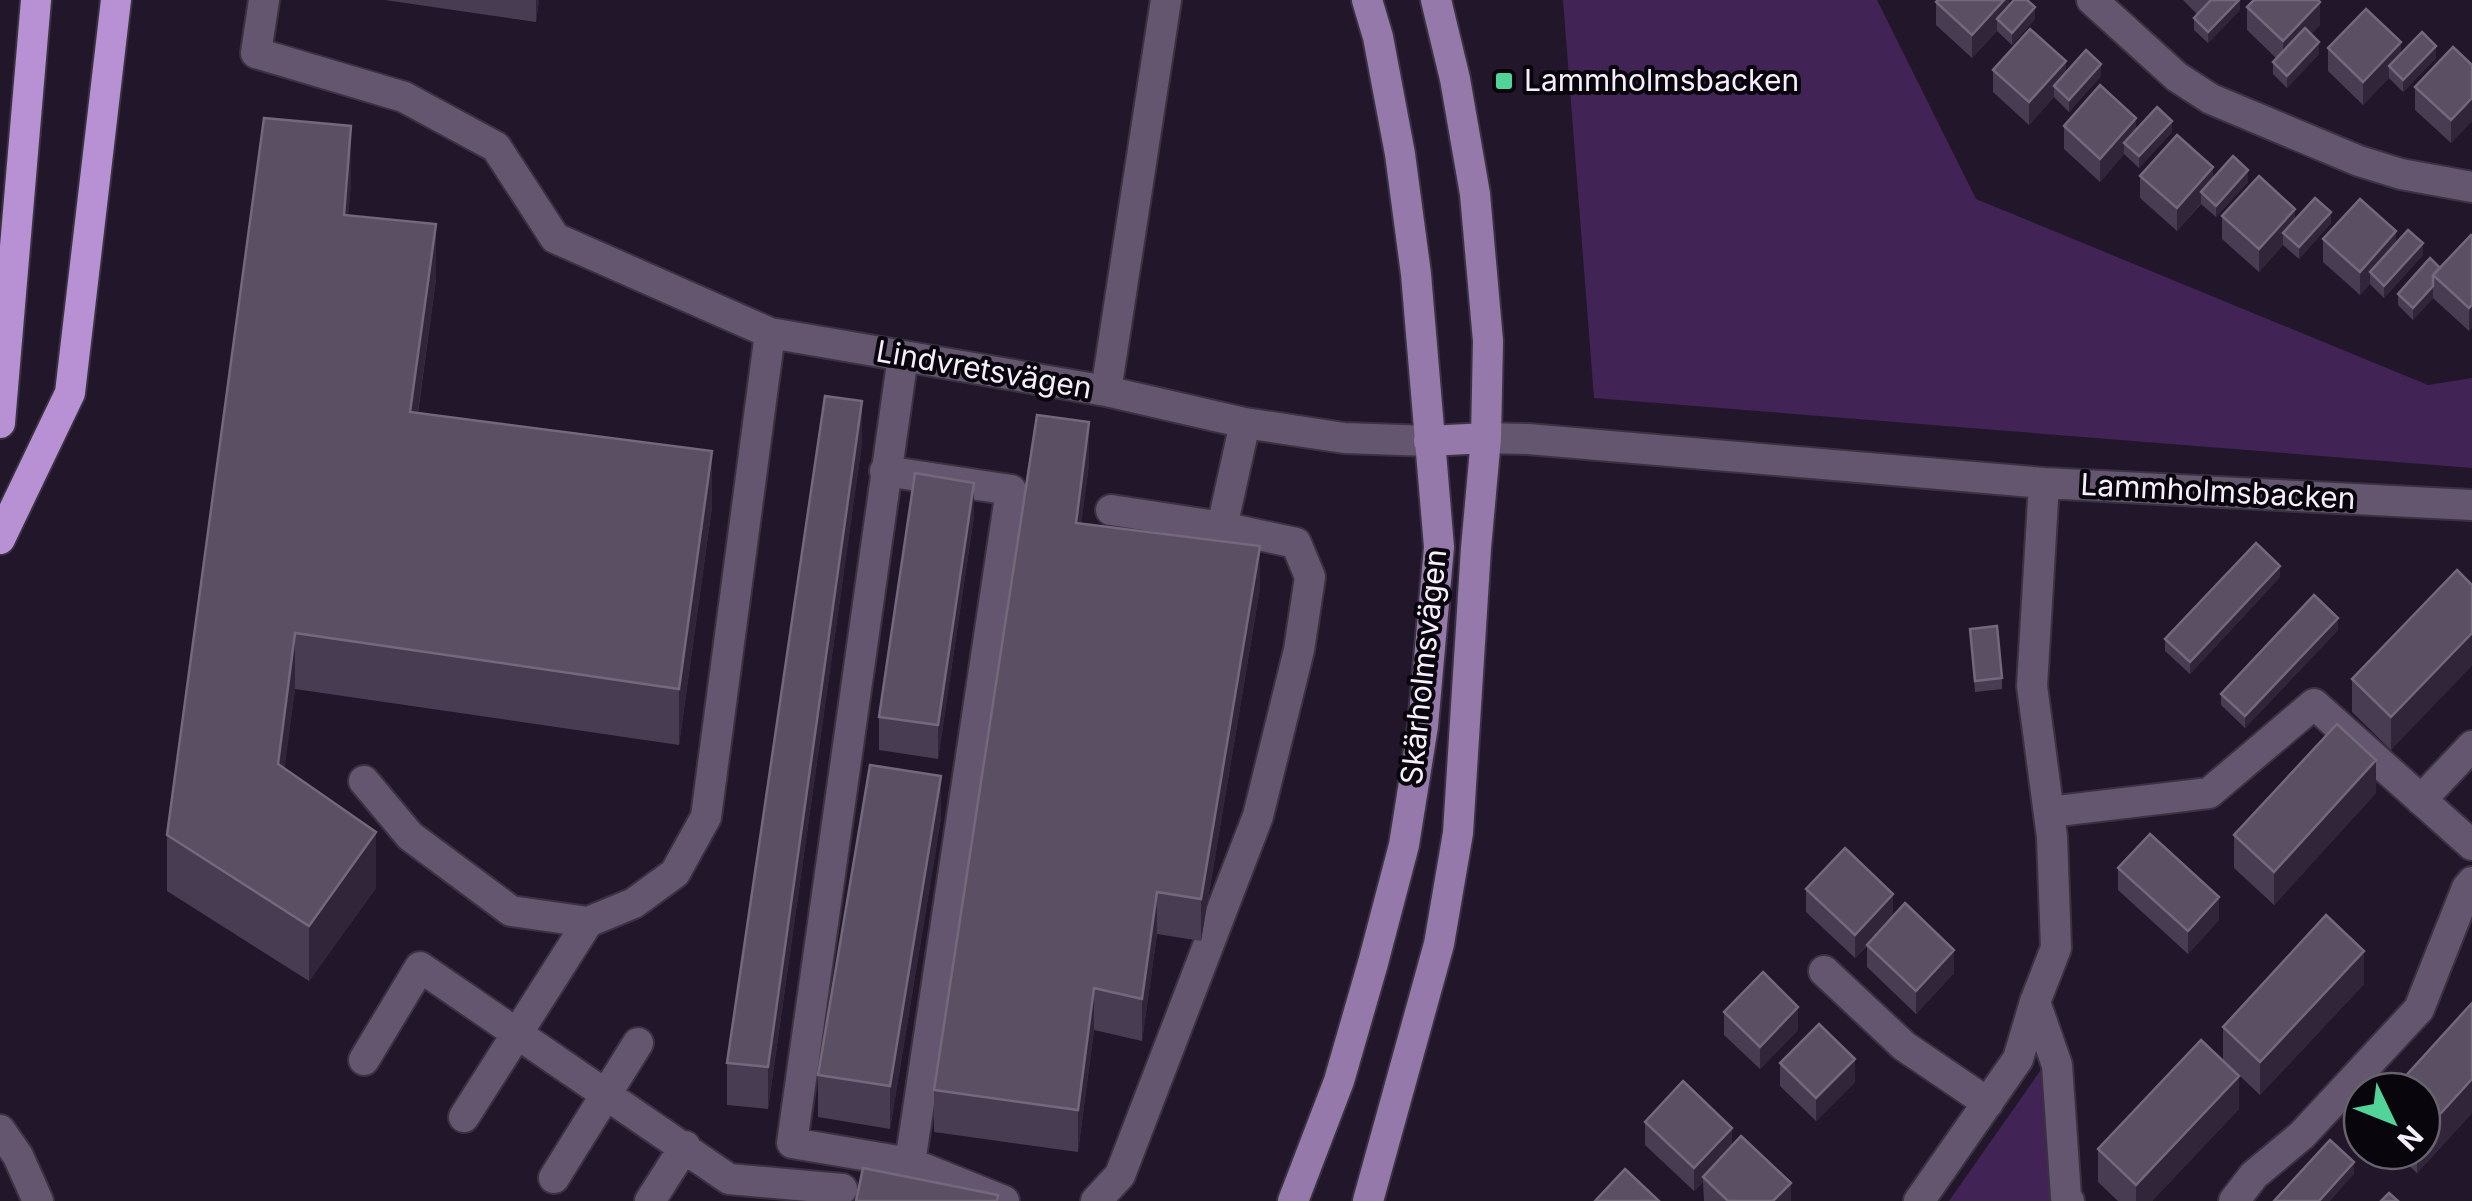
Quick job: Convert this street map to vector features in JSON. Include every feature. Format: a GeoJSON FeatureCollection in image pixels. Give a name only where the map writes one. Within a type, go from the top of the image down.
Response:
{"type":"FeatureCollection","features":[{"type":"Feature","properties":{"kind":"highway"},"geometry":{"type":"LineString","coordinates":[[0,423],[36,0]]}},
{"type":"Feature","properties":{"kind":"highway"},"geometry":{"type":"LineString","coordinates":[[0,539],[70,393],[116,0]]}},
{"type":"Feature","properties":{"kind":"main road","name":"Skärholmsvägen"},"geometry":{"type":"LineString","coordinates":[[1293,1201],[1339,1082],[1404,845],[1423,726],[1439,547],[1416,274],[1400,154],[1367,0]]}},
{"type":"Feature","properties":{"kind":"main road","name":"Skärholmsvägen"},"geometry":{"type":"LineString","coordinates":[[1368,1201],[1440,944],[1458,833],[1486,438],[1488,341],[1474,194],[1455,79],[1436,0]]}},
{"type":"Feature","properties":{"kind":"main road"},"geometry":{"type":"LineString","coordinates":[[1429,441],[1486,438]]}},
{"type":"Feature","properties":{"kind":"street","name":"Lindvretsvägen"},"geometry":{"type":"LineString","coordinates":[[264,0],[256,52],[404,98],[496,147],[556,238],[770,333],[1106,391],[1245,423],[1344,438],[1429,441]]}},
{"type":"Feature","properties":{"kind":"street"},"geometry":{"type":"LineString","coordinates":[[1106,391],[1166,0]]}},
{"type":"Feature","properties":{"kind":"street"},"geometry":{"type":"LineString","coordinates":[[2092,0],[2177,77],[2211,99],[2359,162],[2472,188]]}},
{"type":"Feature","properties":{"kind":"street"},"geometry":{"type":"LineString","coordinates":[[364,781],[410,836],[511,911],[588,922],[634,903],[675,873],[706,817],[770,333]]}},
{"type":"Feature","properties":{"kind":"street"},"geometry":{"type":"LineString","coordinates":[[902,356],[792,1144],[910,1163],[1004,1201]]}},
{"type":"Feature","properties":{"kind":"street"},"geometry":{"type":"LineString","coordinates":[[1222,527],[1245,423]]}},
{"type":"Feature","properties":{"kind":"street","name":"Lammholmsbacken"},"geometry":{"type":"LineString","coordinates":[[1486,438],[2044,483],[2472,505]]}},
{"type":"Feature","properties":{"kind":"street"},"geometry":{"type":"LineString","coordinates":[[886,471],[1011,490],[910,1163]]}},
{"type":"Feature","properties":{"kind":"street"},"geometry":{"type":"LineString","coordinates":[[1919,1201],[2018,1059],[2056,948],[2052,837],[2032,686],[2044,483]]}},
{"type":"Feature","properties":{"kind":"street"},"geometry":{"type":"LineString","coordinates":[[1096,1201],[1120,1175],[1258,816],[1299,650],[1310,577],[1296,543],[1111,510]]}},
{"type":"Feature","properties":{"kind":"street"},"geometry":{"type":"LineString","coordinates":[[2049,812],[2209,793],[2314,704],[2472,845]]}},
{"type":"Feature","properties":{"kind":"street"},"geometry":{"type":"LineString","coordinates":[[2421,800],[2472,746]]}},
{"type":"Feature","properties":{"kind":"street"},"geometry":{"type":"LineString","coordinates":[[2234,1201],[2254,1175],[2302,1135],[2419,1009],[2472,882]]}},
{"type":"Feature","properties":{"kind":"street"},"geometry":{"type":"LineString","coordinates":[[464,1117],[588,922]]}},
{"type":"Feature","properties":{"kind":"street"},"geometry":{"type":"LineString","coordinates":[[364,1060],[420,967],[729,1179],[786,1192],[842,1189]]}},
{"type":"Feature","properties":{"kind":"street"},"geometry":{"type":"LineString","coordinates":[[1824,971],[1904,1046],[1988,1103]]}},
{"type":"Feature","properties":{"kind":"street"},"geometry":{"type":"LineString","coordinates":[[2035,1002],[2058,1065],[2069,1201]]}},
{"type":"Feature","properties":{"kind":"street"},"geometry":{"type":"LineString","coordinates":[[554,1178],[638,1043]]}},
{"type":"Feature","properties":{"kind":"street"},"geometry":{"type":"LineString","coordinates":[[0,1130],[18,1156],[38,1201]]}},
{"type":"Feature","properties":{"kind":"street"},"geometry":{"type":"LineString","coordinates":[[650,1201],[685,1146]]}},
{"type":"Feature","properties":{"kind":"shaded area"},"geometry":{"type":"Polygon","coordinates":[[[1563,0],[1877,0],[1976,199],[2428,385],[2472,378],[2472,468],[1594,398],[1563,0]]]}},
{"type":"Feature","properties":{"kind":"shaded area"},"geometry":{"type":"Polygon","coordinates":[[[2045,1064],[2058,1201],[1949,1201],[2045,1064]]]}},
{"type":"Feature","properties":{"kind":"building"},"geometry":{"type":"Polygon","coordinates":[[[1938,0],[2004,0],[1972,35],[1938,0]]]}},
{"type":"Feature","properties":{"kind":"building"},"geometry":{"type":"Polygon","coordinates":[[[2014,0],[2027,0],[2035,7],[2012,33],[1997,19],[2014,0]]]}},
{"type":"Feature","properties":{"kind":"building"},"geometry":{"type":"Polygon","coordinates":[[[2211,0],[2239,0],[2208,32],[2194,18],[2211,0]]]}},
{"type":"Feature","properties":{"kind":"building"},"geometry":{"type":"Polygon","coordinates":[[[2254,0],[2320,2],[2283,41],[2247,7],[2254,0]]]}},
{"type":"Feature","properties":{"kind":"building"},"geometry":{"type":"Polygon","coordinates":[[[2366,9],[2401,42],[2363,82],[2328,48],[2366,9]]]}},
{"type":"Feature","properties":{"kind":"building"},"geometry":{"type":"Polygon","coordinates":[[[2305,28],[2319,42],[2287,76],[2273,62],[2305,28]]]}},
{"type":"Feature","properties":{"kind":"building"},"geometry":{"type":"Polygon","coordinates":[[[2030,29],[2066,61],[2029,102],[1993,70],[2030,29]]]}},
{"type":"Feature","properties":{"kind":"building"},"geometry":{"type":"Polygon","coordinates":[[[2422,32],[2436,46],[2403,80],[2389,66],[2422,32]]]}},
{"type":"Feature","properties":{"kind":"building"},"geometry":{"type":"Polygon","coordinates":[[[2453,47],[2472,65],[2472,98],[2451,120],[2415,87],[2453,47]]]}},
{"type":"Feature","properties":{"kind":"building"},"geometry":{"type":"Polygon","coordinates":[[[2086,50],[2101,64],[2069,100],[2054,86],[2086,50]]]}},
{"type":"Feature","properties":{"kind":"building"},"geometry":{"type":"Polygon","coordinates":[[[2100,85],[2136,118],[2100,159],[2064,126],[2100,85]]]}},
{"type":"Feature","properties":{"kind":"building"},"geometry":{"type":"Polygon","coordinates":[[[2157,107],[2172,121],[2139,156],[2124,143],[2157,107]]]}},
{"type":"Feature","properties":{"kind":"building"},"geometry":{"type":"Polygon","coordinates":[[[264,118],[351,126],[344,215],[436,224],[410,412],[712,451],[679,689],[295,633],[278,764],[376,832],[309,926],[167,835],[264,118]]]}},
{"type":"Feature","properties":{"kind":"building"},"geometry":{"type":"Polygon","coordinates":[[[2177,135],[2213,167],[2177,208],[2140,176],[2177,135]]]}},
{"type":"Feature","properties":{"kind":"building"},"geometry":{"type":"Polygon","coordinates":[[[2233,156],[2248,170],[2216,206],[2201,192],[2233,156]]]}},
{"type":"Feature","properties":{"kind":"building"},"geometry":{"type":"Polygon","coordinates":[[[2259,176],[2295,209],[2259,249],[2222,216],[2259,176]]]}},
{"type":"Feature","properties":{"kind":"building"},"geometry":{"type":"Polygon","coordinates":[[[2315,198],[2331,212],[2299,247],[2283,233],[2315,198]]]}},
{"type":"Feature","properties":{"kind":"building"},"geometry":{"type":"Polygon","coordinates":[[[2360,199],[2396,231],[2360,272],[2323,239],[2360,199]]]}},
{"type":"Feature","properties":{"kind":"building"},"geometry":{"type":"Polygon","coordinates":[[[2408,230],[2423,243],[2384,286],[2370,272],[2408,230]]]}},
{"type":"Feature","properties":{"kind":"building"},"geometry":{"type":"Polygon","coordinates":[[[2471,235],[2472,305],[2469,308],[2433,275],[2471,235]]]}},
{"type":"Feature","properties":{"kind":"building"},"geometry":{"type":"Polygon","coordinates":[[[2430,258],[2440,268],[2433,275],[2433,286],[2413,308],[2398,294],[2430,258]]]}},
{"type":"Feature","properties":{"kind":"building"},"geometry":{"type":"Polygon","coordinates":[[[825,396],[862,401],[768,1067],[727,1063],[825,396]]]}},
{"type":"Feature","properties":{"kind":"building"},"geometry":{"type":"Polygon","coordinates":[[[1037,415],[1089,422],[1076,523],[1260,546],[1201,899],[1157,892],[1142,999],[1094,988],[1078,1110],[934,1090],[1037,415]]]}},
{"type":"Feature","properties":{"kind":"building"},"geometry":{"type":"Polygon","coordinates":[[[915,473],[974,483],[938,725],[879,717],[915,473]]]}},
{"type":"Feature","properties":{"kind":"building"},"geometry":{"type":"Polygon","coordinates":[[[2256,543],[2280,566],[2190,662],[2165,639],[2256,543]]]}},
{"type":"Feature","properties":{"kind":"building"},"geometry":{"type":"Polygon","coordinates":[[[2457,570],[2472,585],[2472,633],[2391,717],[2352,679],[2457,570]]]}},
{"type":"Feature","properties":{"kind":"building"},"geometry":{"type":"Polygon","coordinates":[[[2314,595],[2338,618],[2245,716],[2221,694],[2314,595]]]}},
{"type":"Feature","properties":{"kind":"building"},"geometry":{"type":"Polygon","coordinates":[[[1997,626],[2002,678],[1975,681],[1970,629],[1997,626]]]}},
{"type":"Feature","properties":{"kind":"building"},"geometry":{"type":"Polygon","coordinates":[[[2337,724],[2376,760],[2274,872],[2234,835],[2337,724]]]}},
{"type":"Feature","properties":{"kind":"building"},"geometry":{"type":"Polygon","coordinates":[[[870,765],[941,776],[890,1086],[818,1075],[870,765]]]}},
{"type":"Feature","properties":{"kind":"building"},"geometry":{"type":"Polygon","coordinates":[[[2150,834],[2219,897],[2188,931],[2118,868],[2150,834]]]}},
{"type":"Feature","properties":{"kind":"building"},"geometry":{"type":"Polygon","coordinates":[[[1845,848],[1893,894],[1855,935],[1806,889],[1845,848]]]}},
{"type":"Feature","properties":{"kind":"building"},"geometry":{"type":"Polygon","coordinates":[[[1905,903],[1954,950],[1916,991],[1867,945],[1905,903]]]}},
{"type":"Feature","properties":{"kind":"building"},"geometry":{"type":"Polygon","coordinates":[[[2326,915],[2364,951],[2260,1062],[2223,1027],[2326,915]]]}},
{"type":"Feature","properties":{"kind":"building"},"geometry":{"type":"Polygon","coordinates":[[[1763,972],[1798,1007],[1760,1047],[1724,1012],[1763,972]]]}},
{"type":"Feature","properties":{"kind":"building"},"geometry":{"type":"Polygon","coordinates":[[[2472,1003],[2472,1079],[2442,1112],[2442,1071],[2410,1071],[2472,1003]]]}},
{"type":"Feature","properties":{"kind":"building"},"geometry":{"type":"Polygon","coordinates":[[[1819,1024],[1855,1059],[1816,1098],[1780,1063],[1819,1024]]]}},
{"type":"Feature","properties":{"kind":"building"},"geometry":{"type":"Polygon","coordinates":[[[2201,1040],[2239,1076],[2136,1185],[2098,1149],[2201,1040]]]}},
{"type":"Feature","properties":{"kind":"building"},"geometry":{"type":"Polygon","coordinates":[[[1683,1081],[1732,1128],[1694,1168],[1645,1122],[1683,1081]]]}},
{"type":"Feature","properties":{"kind":"building"},"geometry":{"type":"Polygon","coordinates":[[[1741,1136],[1791,1183],[1773,1201],[1728,1201],[1703,1177],[1741,1136]]]}},
{"type":"Feature","properties":{"kind":"building"},"geometry":{"type":"Polygon","coordinates":[[[2330,1140],[2342,1151],[2342,1171],[2346,1171],[2319,1201],[2274,1201],[2330,1140]]]}},
{"type":"Feature","properties":{"kind":"building"},"geometry":{"type":"Polygon","coordinates":[[[863,1168],[998,1195],[997,1201],[856,1201],[863,1168]]]}},
{"type":"Feature","properties":{"kind":"building"},"geometry":{"type":"Polygon","coordinates":[[[1625,1169],[1659,1201],[1595,1201],[1625,1169]]]}},
{"type":"Feature","properties":{"kind":"building"},"geometry":{"type":"Polygon","coordinates":[[[2389,1193],[2398,1201],[2381,1201],[2389,1193]]]}},
{"type":"Feature","properties":{"kind":"place","name":"Lammholmsbacken"},"geometry":{"type":"Point","coordinates":[1504,81]}}]}
